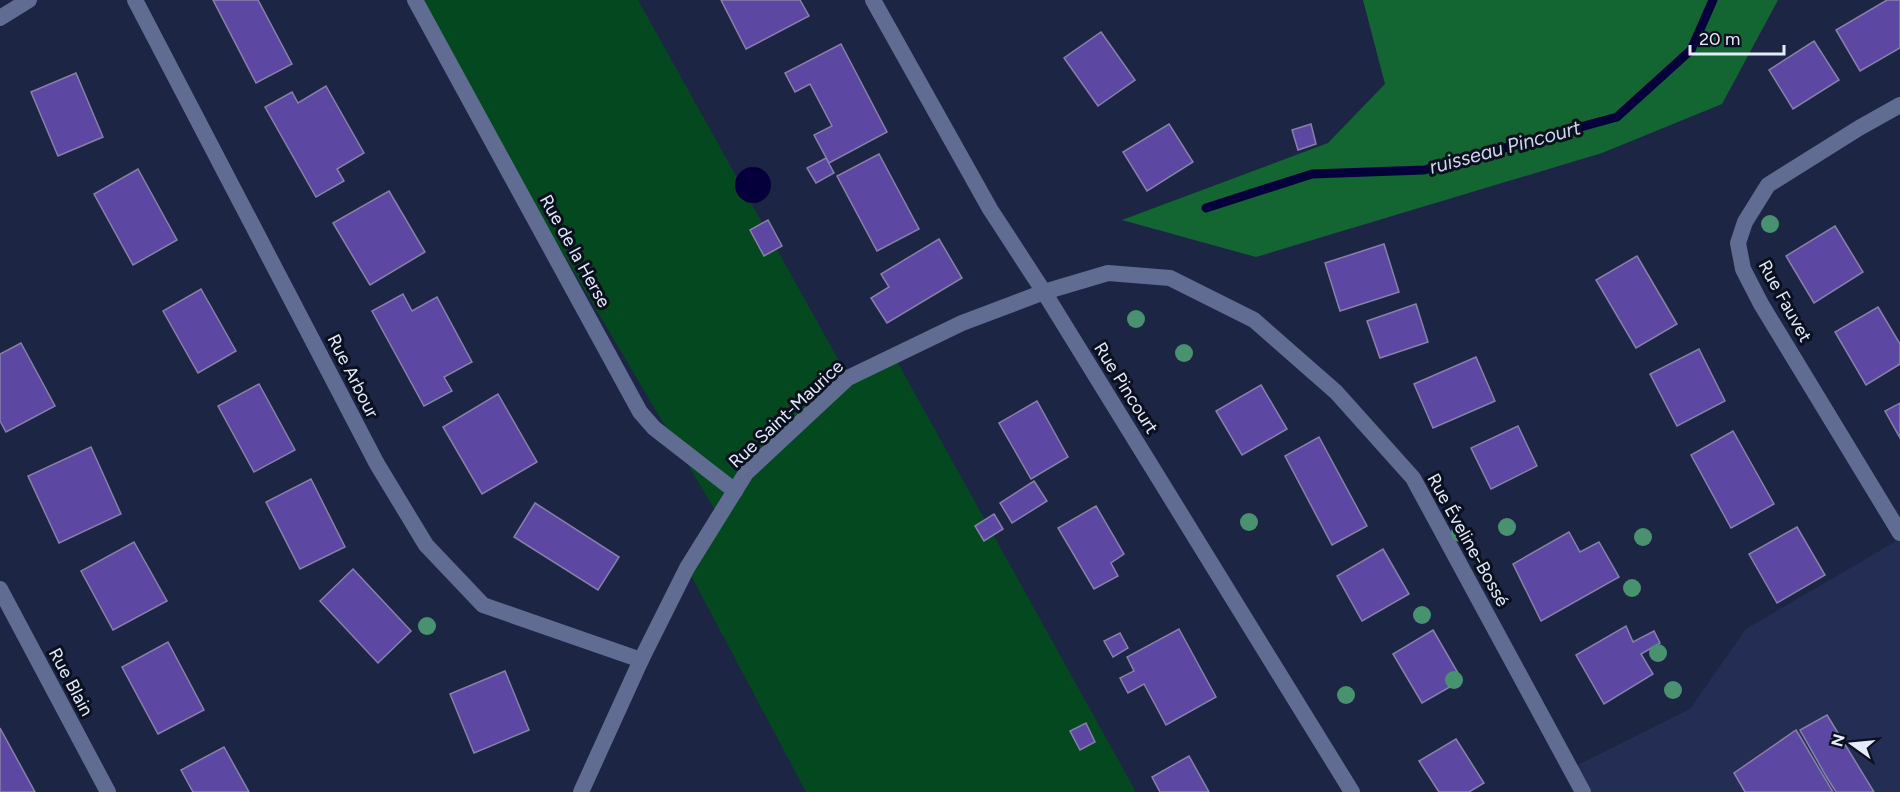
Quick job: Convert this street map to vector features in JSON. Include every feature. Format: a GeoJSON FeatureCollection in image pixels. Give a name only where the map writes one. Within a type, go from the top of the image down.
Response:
{"type":"FeatureCollection","features":[{"type":"Feature","properties":{"kind":"street"},"geometry":{"type":"LineString","coordinates":[[0,18],[29,0]]}},
{"type":"Feature","properties":{"kind":"street","name":"Rue Arbour"},"geometry":{"type":"LineString","coordinates":[[135,0],[377,464],[426,545],[483,605],[641,660]]}},
{"type":"Feature","properties":{"kind":"street","name":"Rue de la Herse"},"geometry":{"type":"LineString","coordinates":[[415,0],[640,412],[654,428],[735,491]]}},
{"type":"Feature","properties":{"kind":"street","name":"Rue Pincourt"},"geometry":{"type":"LineString","coordinates":[[873,0],[990,209],[1044,292],[1352,792]]}},
{"type":"Feature","properties":{"kind":"street","name":"Rue Fauvet"},"geometry":{"type":"LineString","coordinates":[[1900,105],[1768,185],[1745,222],[1737,243],[1743,269],[1761,304],[1900,533]]}},
{"type":"Feature","properties":{"kind":"street","name":"Rue Éveline-Bossé"},"geometry":{"type":"LineString","coordinates":[[1044,292],[1108,273],[1170,278],[1254,320],[1336,392],[1413,478],[1582,792]]}},
{"type":"Feature","properties":{"kind":"street","name":"Rue Saint-Maurice"},"geometry":{"type":"LineString","coordinates":[[581,792],[641,660],[687,568],[746,473],[848,378],[962,323],[1044,292]]}},
{"type":"Feature","properties":{"kind":"street","name":"Rue Blain"},"geometry":{"type":"LineString","coordinates":[[0,589],[108,792]]}},
{"type":"Feature","properties":{"kind":"shaded area"},"geometry":{"type":"Polygon","coordinates":[[[753,167],[766,172],[771,185],[766,198],[753,203],[740,198],[735,185],[740,172],[753,167]]]}},
{"type":"Feature","properties":{"kind":"shaded area"},"geometry":{"type":"Polygon","coordinates":[[[1900,539],[1900,792],[1583,792],[1570,769],[1690,709],[1746,629],[1900,539]]]}},
{"type":"Feature","properties":{"kind":"green space"},"geometry":{"type":"Polygon","coordinates":[[[413,0],[638,0],[848,377],[894,356],[1136,792],[806,792],[687,568],[719,517],[413,0]]]}},
{"type":"Feature","properties":{"kind":"green space"},"geometry":{"type":"Polygon","coordinates":[[[1363,0],[1778,0],[1722,104],[1602,153],[1256,257],[1122,220],[1328,143],[1385,84],[1363,0]]]}},
{"type":"Feature","properties":{"kind":"building"},"geometry":{"type":"Polygon","coordinates":[[[213,0],[258,0],[292,64],[256,83],[213,0]]]}},
{"type":"Feature","properties":{"kind":"building"},"geometry":{"type":"Polygon","coordinates":[[[721,0],[800,0],[809,16],[746,49],[721,0]]]}},
{"type":"Feature","properties":{"kind":"building"},"geometry":{"type":"Polygon","coordinates":[[[1887,0],[1900,0],[1900,48],[1860,71],[1836,30],[1887,0]]]}},
{"type":"Feature","properties":{"kind":"building"},"geometry":{"type":"Polygon","coordinates":[[[1101,32],[1135,80],[1098,106],[1064,58],[1101,32]]]}},
{"type":"Feature","properties":{"kind":"building"},"geometry":{"type":"Polygon","coordinates":[[[1814,41],[1839,80],[1793,109],[1769,70],[1814,41]]]}},
{"type":"Feature","properties":{"kind":"building"},"geometry":{"type":"Polygon","coordinates":[[[841,44],[887,132],[829,163],[814,135],[832,126],[810,84],[795,92],[785,73],[841,44]]]}},
{"type":"Feature","properties":{"kind":"building"},"geometry":{"type":"Polygon","coordinates":[[[76,73],[103,137],[58,156],[31,92],[76,73]]]}},
{"type":"Feature","properties":{"kind":"building"},"geometry":{"type":"Polygon","coordinates":[[[326,86],[364,153],[337,169],[344,181],[316,197],[265,107],[292,92],[298,103],[326,86]]]}},
{"type":"Feature","properties":{"kind":"building"},"geometry":{"type":"Polygon","coordinates":[[[1169,124],[1193,162],[1147,191],[1123,152],[1169,124]]]}},
{"type":"Feature","properties":{"kind":"building"},"geometry":{"type":"Polygon","coordinates":[[[1311,124],[1316,144],[1298,150],[1292,130],[1311,124]]]}},
{"type":"Feature","properties":{"kind":"building"},"geometry":{"type":"Polygon","coordinates":[[[879,154],[919,229],[877,251],[837,176],[879,154]]]}},
{"type":"Feature","properties":{"kind":"building"},"geometry":{"type":"Polygon","coordinates":[[[826,158],[834,173],[816,183],[807,168],[826,158]]]}},
{"type":"Feature","properties":{"kind":"building"},"geometry":{"type":"Polygon","coordinates":[[[138,169],[177,240],[133,265],[94,194],[138,169]]]}},
{"type":"Feature","properties":{"kind":"building"},"geometry":{"type":"Polygon","coordinates":[[[389,191],[425,252],[370,285],[333,223],[389,191]]]}},
{"type":"Feature","properties":{"kind":"building"},"geometry":{"type":"Polygon","coordinates":[[[768,220],[782,246],[764,256],[750,230],[768,220]]]}},
{"type":"Feature","properties":{"kind":"building"},"geometry":{"type":"Polygon","coordinates":[[[1835,226],[1863,272],[1814,303],[1786,256],[1835,226]]]}},
{"type":"Feature","properties":{"kind":"building"},"geometry":{"type":"Polygon","coordinates":[[[939,239],[962,278],[887,323],[871,298],[889,287],[881,274],[939,239]]]}},
{"type":"Feature","properties":{"kind":"building"},"geometry":{"type":"Polygon","coordinates":[[[1384,244],[1399,292],[1340,311],[1325,263],[1384,244]]]}},
{"type":"Feature","properties":{"kind":"building"},"geometry":{"type":"Polygon","coordinates":[[[1637,256],[1677,324],[1636,348],[1596,280],[1637,256]]]}},
{"type":"Feature","properties":{"kind":"building"},"geometry":{"type":"Polygon","coordinates":[[[201,289],[236,351],[198,373],[163,311],[201,289]]]}},
{"type":"Feature","properties":{"kind":"building"},"geometry":{"type":"Polygon","coordinates":[[[403,294],[412,311],[437,297],[472,362],[444,377],[452,391],[424,406],[372,311],[403,294]]]}},
{"type":"Feature","properties":{"kind":"building"},"geometry":{"type":"Polygon","coordinates":[[[1416,304],[1428,342],[1380,358],[1367,321],[1416,304]]]}},
{"type":"Feature","properties":{"kind":"building"},"geometry":{"type":"Polygon","coordinates":[[[1878,307],[1900,344],[1900,364],[1866,385],[1835,332],[1878,307]]]}},
{"type":"Feature","properties":{"kind":"building"},"geometry":{"type":"Polygon","coordinates":[[[21,343],[55,406],[6,432],[0,421],[0,354],[21,343]]]}},
{"type":"Feature","properties":{"kind":"building"},"geometry":{"type":"Polygon","coordinates":[[[1699,349],[1725,401],[1677,426],[1650,374],[1699,349]]]}},
{"type":"Feature","properties":{"kind":"building"},"geometry":{"type":"Polygon","coordinates":[[[1476,357],[1495,401],[1433,428],[1414,384],[1476,357]]]}},
{"type":"Feature","properties":{"kind":"building"},"geometry":{"type":"Polygon","coordinates":[[[259,384],[295,450],[254,472],[218,406],[259,384]]]}},
{"type":"Feature","properties":{"kind":"building"},"geometry":{"type":"Polygon","coordinates":[[[1261,385],[1287,429],[1242,455],[1216,411],[1261,385]]]}},
{"type":"Feature","properties":{"kind":"building"},"geometry":{"type":"Polygon","coordinates":[[[498,394],[537,462],[482,494],[443,427],[498,394]]]}},
{"type":"Feature","properties":{"kind":"building"},"geometry":{"type":"Polygon","coordinates":[[[1037,401],[1068,457],[1031,479],[999,423],[1037,401]]]}},
{"type":"Feature","properties":{"kind":"building"},"geometry":{"type":"Polygon","coordinates":[[[1900,403],[1900,438],[1885,411],[1900,403]]]}},
{"type":"Feature","properties":{"kind":"building"},"geometry":{"type":"Polygon","coordinates":[[[1518,426],[1537,466],[1491,489],[1471,448],[1518,426]]]}},
{"type":"Feature","properties":{"kind":"building"},"geometry":{"type":"Polygon","coordinates":[[[1733,431],[1774,504],[1731,528],[1691,455],[1733,431]]]}},
{"type":"Feature","properties":{"kind":"building"},"geometry":{"type":"Polygon","coordinates":[[[1319,437],[1367,526],[1332,545],[1285,456],[1319,437]]]}},
{"type":"Feature","properties":{"kind":"building"},"geometry":{"type":"Polygon","coordinates":[[[91,447],[121,514],[59,543],[28,476],[91,447]]]}},
{"type":"Feature","properties":{"kind":"building"},"geometry":{"type":"Polygon","coordinates":[[[311,479],[345,547],[300,569],[266,502],[311,479]]]}},
{"type":"Feature","properties":{"kind":"building"},"geometry":{"type":"Polygon","coordinates":[[[1034,481],[1047,501],[1012,523],[1000,503],[1034,481]]]}},
{"type":"Feature","properties":{"kind":"building"},"geometry":{"type":"Polygon","coordinates":[[[535,503],[619,557],[598,590],[514,537],[535,503]]]}},
{"type":"Feature","properties":{"kind":"building"},"geometry":{"type":"Polygon","coordinates":[[[1096,506],[1124,554],[1111,563],[1118,576],[1094,589],[1058,528],[1096,506]]]}},
{"type":"Feature","properties":{"kind":"building"},"geometry":{"type":"Polygon","coordinates":[[[994,514],[1003,529],[984,541],[975,526],[994,514]]]}},
{"type":"Feature","properties":{"kind":"building"},"geometry":{"type":"Polygon","coordinates":[[[1797,527],[1825,575],[1777,603],[1749,554],[1797,527]]]}},
{"type":"Feature","properties":{"kind":"building"},"geometry":{"type":"Polygon","coordinates":[[[1569,532],[1580,552],[1599,542],[1619,577],[1541,621],[1513,564],[1569,532]]]}},
{"type":"Feature","properties":{"kind":"building"},"geometry":{"type":"Polygon","coordinates":[[[134,542],[167,601],[113,630],[81,571],[134,542]]]}},
{"type":"Feature","properties":{"kind":"building"},"geometry":{"type":"Polygon","coordinates":[[[1383,549],[1409,594],[1362,621],[1337,576],[1383,549]]]}},
{"type":"Feature","properties":{"kind":"building"},"geometry":{"type":"Polygon","coordinates":[[[353,569],[411,631],[378,663],[320,601],[353,569]]]}},
{"type":"Feature","properties":{"kind":"building"},"geometry":{"type":"Polygon","coordinates":[[[1626,626],[1633,642],[1654,631],[1660,643],[1641,654],[1653,674],[1604,704],[1576,655],[1626,626]]]}},
{"type":"Feature","properties":{"kind":"building"},"geometry":{"type":"Polygon","coordinates":[[[1179,629],[1216,697],[1166,725],[1144,684],[1128,693],[1120,678],[1134,671],[1127,657],[1179,629]]]}},
{"type":"Feature","properties":{"kind":"building"},"geometry":{"type":"Polygon","coordinates":[[[1433,630],[1462,680],[1422,703],[1393,654],[1433,630]]]}},
{"type":"Feature","properties":{"kind":"building"},"geometry":{"type":"Polygon","coordinates":[[[1120,633],[1128,648],[1113,657],[1104,641],[1120,633]]]}},
{"type":"Feature","properties":{"kind":"building"},"geometry":{"type":"Polygon","coordinates":[[[168,642],[204,710],[158,734],[122,667],[168,642]]]}},
{"type":"Feature","properties":{"kind":"building"},"geometry":{"type":"Polygon","coordinates":[[[505,671],[529,730],[474,753],[450,694],[505,671]]]}},
{"type":"Feature","properties":{"kind":"building"},"geometry":{"type":"Polygon","coordinates":[[[1827,715],[1874,792],[1836,792],[1826,776],[1800,730],[1827,715]]]}},
{"type":"Feature","properties":{"kind":"building"},"geometry":{"type":"Polygon","coordinates":[[[1086,723],[1095,742],[1080,750],[1070,731],[1086,723]]]}},
{"type":"Feature","properties":{"kind":"building"},"geometry":{"type":"Polygon","coordinates":[[[0,728],[35,792],[0,792],[0,728]]]}},
{"type":"Feature","properties":{"kind":"building"},"geometry":{"type":"Polygon","coordinates":[[[1796,730],[1833,792],[1745,792],[1734,773],[1796,730]]]}},
{"type":"Feature","properties":{"kind":"building"},"geometry":{"type":"Polygon","coordinates":[[[1456,739],[1484,783],[1469,792],[1439,792],[1419,761],[1456,739]]]}},
{"type":"Feature","properties":{"kind":"building"},"geometry":{"type":"Polygon","coordinates":[[[224,747],[249,792],[193,792],[181,770],[224,747]]]}},
{"type":"Feature","properties":{"kind":"building"},"geometry":{"type":"Polygon","coordinates":[[[1189,756],[1209,792],[1160,792],[1152,777],[1189,756]]]}},
{"type":"Feature","properties":{"kind":"waterway","name":"ruisseau Pincourt"},"geometry":{"type":"LineString","coordinates":[[1206,208],[1312,174],[1424,170],[1617,117],[1691,50],[1713,0]]}}]}
